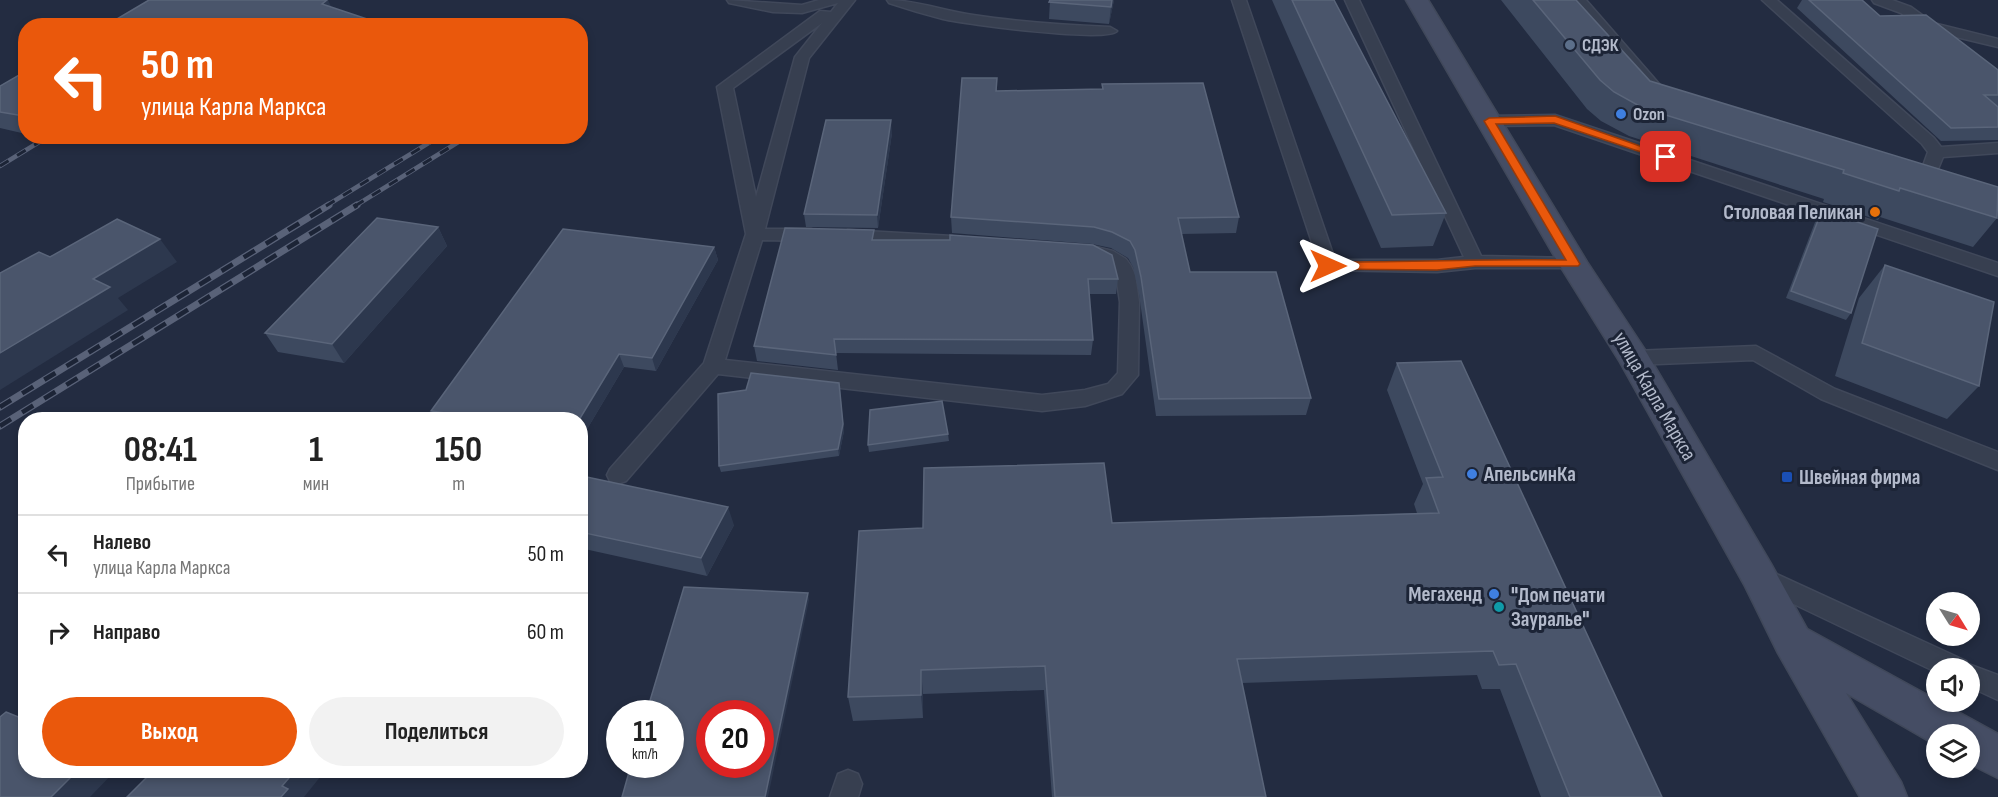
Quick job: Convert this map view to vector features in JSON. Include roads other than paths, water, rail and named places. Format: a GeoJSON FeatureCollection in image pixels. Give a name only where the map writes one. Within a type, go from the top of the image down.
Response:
{"type":"FeatureCollection","features":[{"type":"Feature","properties":{"kind":"main road","name":"улица Карла Маркса"},"geometry":{"type":"LineString","coordinates":[[1417,0],[1574,264],[1634,358],[1758,575],[1792,641],[1885,797]]}},
{"type":"Feature","properties":{"kind":"main road"},"geometry":{"type":"LineString","coordinates":[[1792,641],[1939,724]]}},
{"type":"Feature","properties":{"kind":"main road"},"geometry":{"type":"LineString","coordinates":[[1980,747],[1998,757]]}},
{"type":"Feature","properties":{"kind":"lane"},"geometry":{"type":"LineString","coordinates":[[734,0],[773,8],[802,9],[834,0]]}},
{"type":"Feature","properties":{"kind":"lane"},"geometry":{"type":"LineString","coordinates":[[755,234],[725,87],[847,0]]}},
{"type":"Feature","properties":{"kind":"lane"},"geometry":{"type":"LineString","coordinates":[[618,475],[714,366],[755,234],[802,57],[847,0]]}},
{"type":"Feature","properties":{"kind":"lane"},"geometry":{"type":"LineString","coordinates":[[894,0],[935,12],[989,20],[1060,29],[1110,31]]}},
{"type":"Feature","properties":{"kind":"lane"},"geometry":{"type":"LineString","coordinates":[[1239,0],[1328,266],[1437,266],[1475,262],[1574,264]]}},
{"type":"Feature","properties":{"kind":"lane"},"geometry":{"type":"LineString","coordinates":[[1352,0],[1475,262]]}},
{"type":"Feature","properties":{"kind":"lane"},"geometry":{"type":"LineString","coordinates":[[1579,0],[1655,88],[1666,92]]}},
{"type":"Feature","properties":{"kind":"lane"},"geometry":{"type":"LineString","coordinates":[[1769,0],[1928,141],[1936,152]]}},
{"type":"Feature","properties":{"kind":"lane"},"geometry":{"type":"LineString","coordinates":[[1879,0],[1906,10],[1928,26],[1998,43]]}},
{"type":"Feature","properties":{"kind":"lane"},"geometry":{"type":"LineString","coordinates":[[1489,121],[1555,120],[1998,270]]}},
{"type":"Feature","properties":{"kind":"lane"},"geometry":{"type":"LineString","coordinates":[[1936,152],[1998,148]]}},
{"type":"Feature","properties":{"kind":"lane"},"geometry":{"type":"LineString","coordinates":[[1936,152],[1921,175],[1947,183]]}},
{"type":"Feature","properties":{"kind":"lane"},"geometry":{"type":"LineString","coordinates":[[755,234],[875,236],[967,243]]}},
{"type":"Feature","properties":{"kind":"lane"},"geometry":{"type":"LineString","coordinates":[[714,366],[1042,403],[1085,398],[1115,389],[1128,375],[1128,283],[1121,264],[1110,257],[1092,252],[1070,250]]}},
{"type":"Feature","properties":{"kind":"lane"},"geometry":{"type":"LineString","coordinates":[[1634,358],[1756,353],[1828,393],[1998,461]]}},
{"type":"Feature","properties":{"kind":"lane"},"geometry":{"type":"LineString","coordinates":[[1758,575],[1934,658]]}},
{"type":"Feature","properties":{"kind":"lane"},"geometry":{"type":"LineString","coordinates":[[1980,680],[1998,688]]}},
{"type":"Feature","properties":{"kind":"railway"},"geometry":{"type":"LineString","coordinates":[[0,166],[36,144]]}},
{"type":"Feature","properties":{"kind":"railway"},"geometry":{"type":"LineString","coordinates":[[326,206],[427,144]]}},
{"type":"Feature","properties":{"kind":"railway"},"geometry":{"type":"LineString","coordinates":[[355,206],[455,144]]}},
{"type":"Feature","properties":{"kind":"railway"},"geometry":{"type":"LineString","coordinates":[[0,407],[329,205]]}},
{"type":"Feature","properties":{"kind":"railway"},"geometry":{"type":"LineString","coordinates":[[23,412],[357,205]]}},
{"type":"Feature","properties":{"kind":"railway"},"geometry":{"type":"LineString","coordinates":[[0,426],[18,415]]}},
{"type":"Feature","properties":{"kind":"place","name":"СДЭК"},"geometry":{"type":"Point","coordinates":[1570,45]}},
{"type":"Feature","properties":{"kind":"place","name":"Ozon"},"geometry":{"type":"Point","coordinates":[1621,114]}},
{"type":"Feature","properties":{"kind":"place","name":"Столовая Пеликан"},"geometry":{"type":"Point","coordinates":[1875,212]}},
{"type":"Feature","properties":{"kind":"place","name":"АпельсинКа"},"geometry":{"type":"Point","coordinates":[1472,474]}},
{"type":"Feature","properties":{"kind":"place","name":"Швейная фирма"},"geometry":{"type":"Point","coordinates":[1787,477]}},
{"type":"Feature","properties":{"kind":"place","name":"Мегахенд"},"geometry":{"type":"Point","coordinates":[1494,594]}},
{"type":"Feature","properties":{"kind":"place","name":"\"Дом печати Зауралье\""},"geometry":{"type":"Point","coordinates":[1499,607]}}]}
